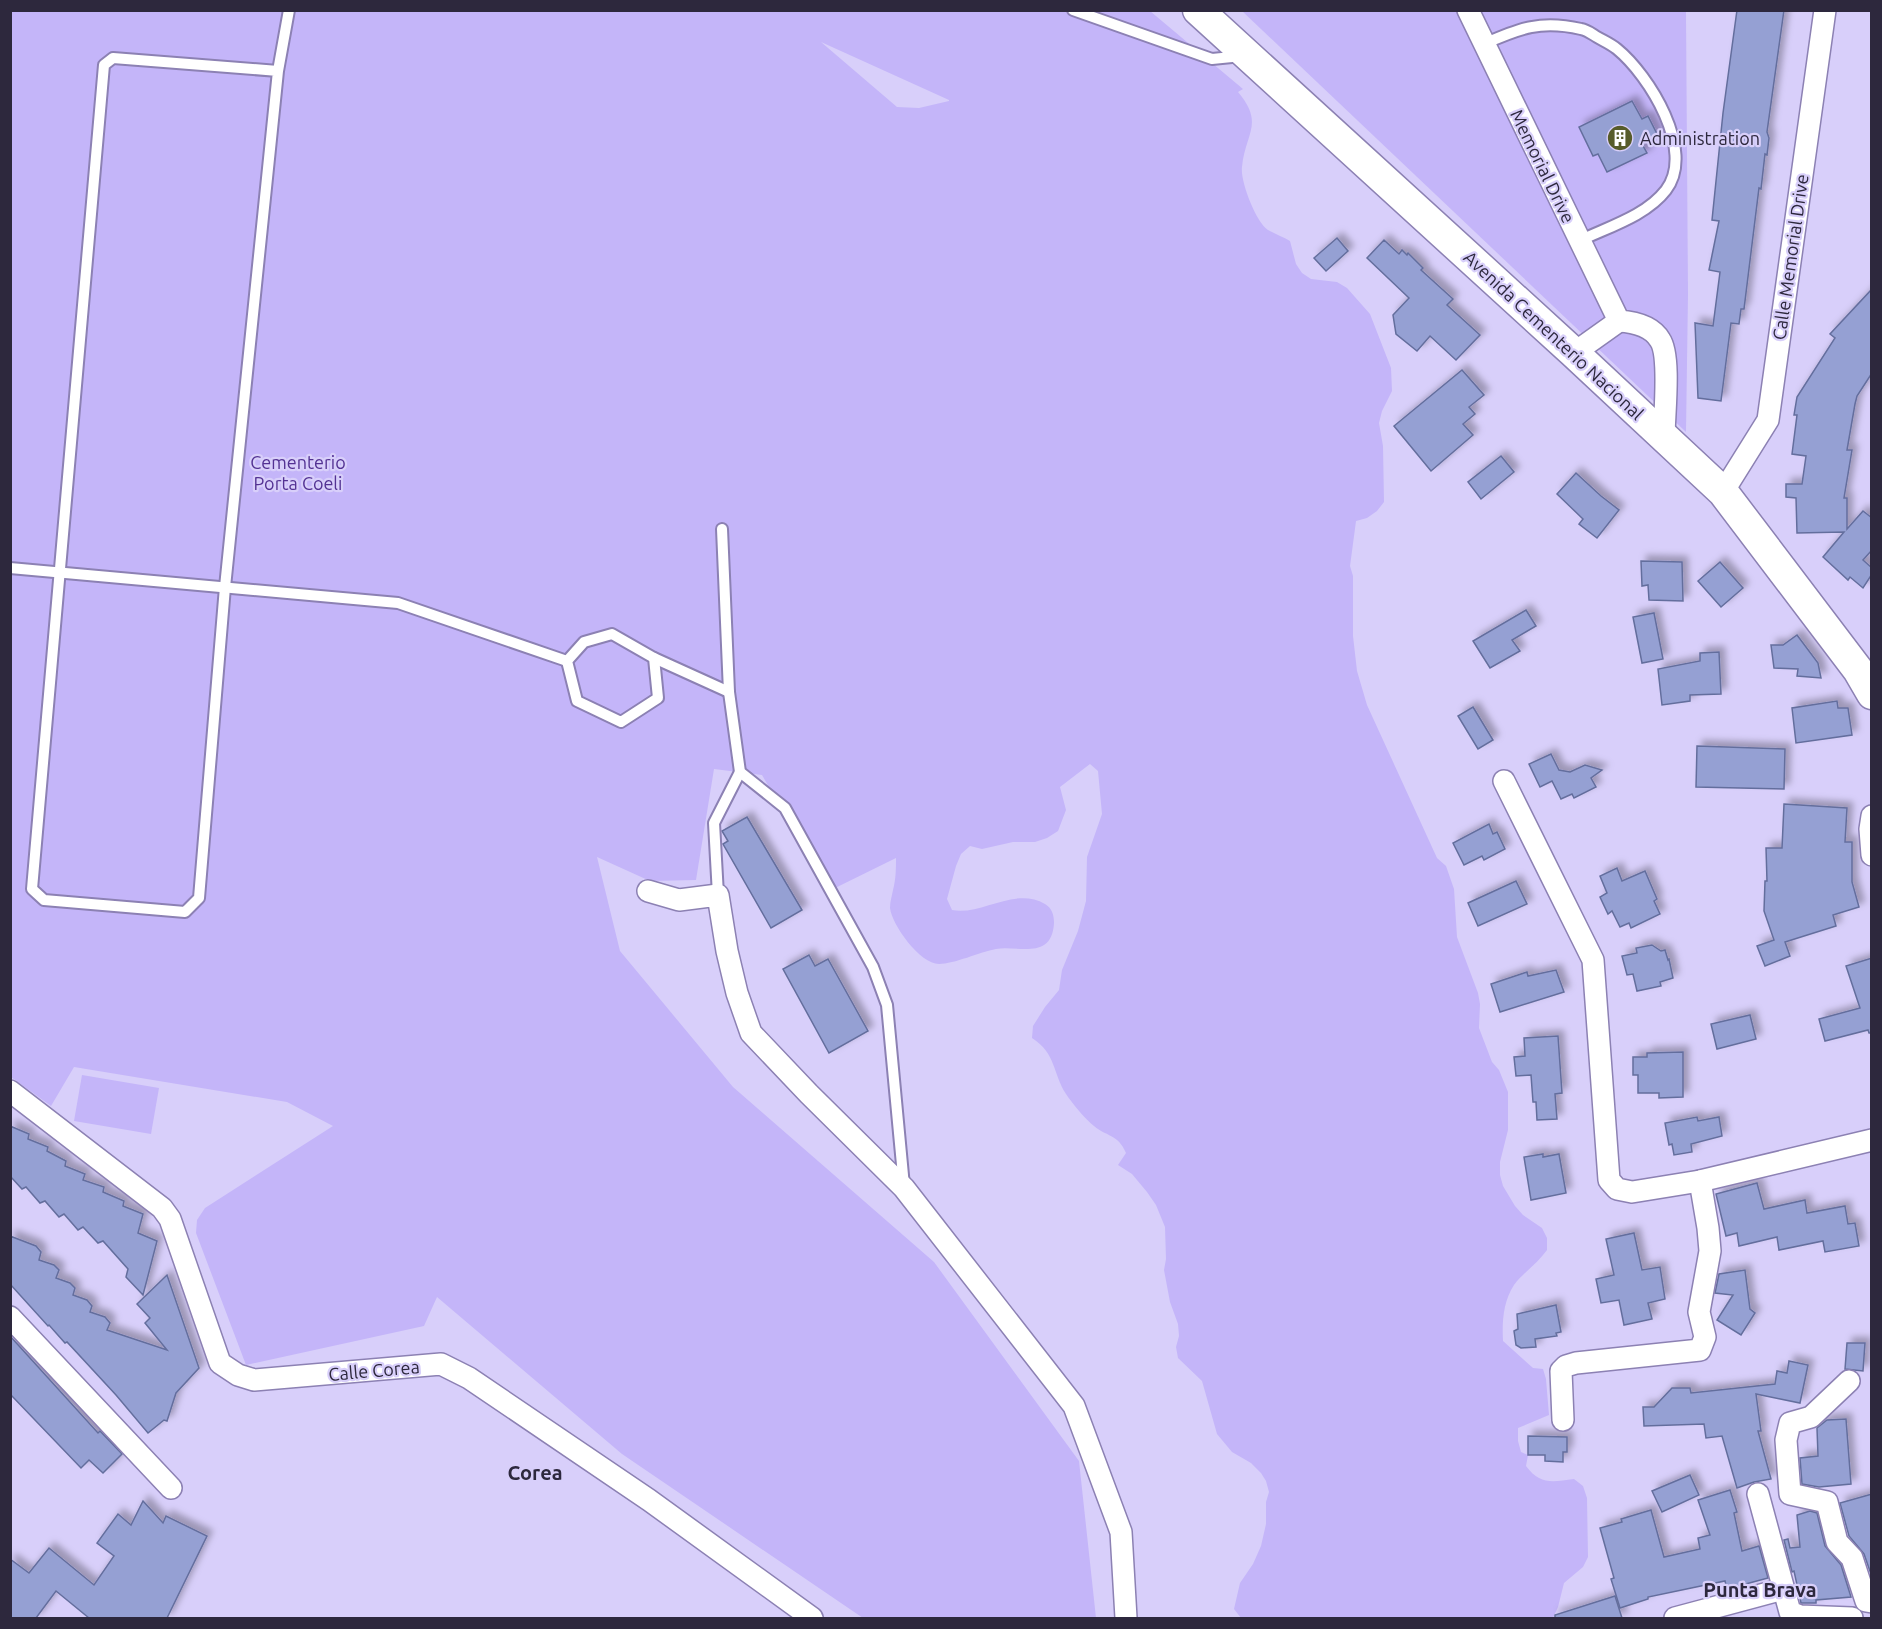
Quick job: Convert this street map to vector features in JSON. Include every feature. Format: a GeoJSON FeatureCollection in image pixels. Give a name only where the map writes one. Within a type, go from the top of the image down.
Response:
{"type":"FeatureCollection","features":[{"type":"Feature","properties":{"kind":"street","name":"Avenida Cementerio Nacional"},"geometry":{"type":"LineString","coordinates":[[1198,10],[1723,492],[1858,670],[1872,694]]}},
{"type":"Feature","properties":{"kind":"street","name":"Memorial Drive"},"geometry":{"type":"LineString","coordinates":[[1468,10],[1619,321]]}},
{"type":"Feature","properties":{"kind":"street","name":"Calle Memorial Drive"},"geometry":{"type":"LineString","coordinates":[[1723,492],[1768,420],[1826,10]]}},
{"type":"Feature","properties":{"kind":"street"},"geometry":{"type":"LineString","coordinates":[[1574,353],[1619,321],[1633,322],[1647,328],[1660,339],[1666,358],[1664,437]]}},
{"type":"Feature","properties":{"kind":"street"},"geometry":{"type":"LineString","coordinates":[[1504,781],[1593,960],[1609,1180],[1617,1189],[1632,1192],[1700,1181],[1872,1140]]}},
{"type":"Feature","properties":{"kind":"street"},"geometry":{"type":"LineString","coordinates":[[1872,816],[1870,829],[1872,855]]}},
{"type":"Feature","properties":{"kind":"street"},"geometry":{"type":"LineString","coordinates":[[648,891],[679,900],[718,895],[727,951],[737,993],[751,1033],[904,1188],[1074,1406],[1121,1532],[1126,1618]]}},
{"type":"Feature","properties":{"kind":"street","name":"Calle Corea"},"geometry":{"type":"LineString","coordinates":[[10,1091],[162,1208],[170,1219],[220,1363],[237,1375],[254,1380],[441,1364],[469,1378],[649,1500],[812,1618]]}},
{"type":"Feature","properties":{"kind":"street"},"geometry":{"type":"LineString","coordinates":[[1563,1420],[1562,1371],[1566,1366],[1700,1350],[1704,1336],[1699,1312],[1710,1251],[1700,1181]]}},
{"type":"Feature","properties":{"kind":"street"},"geometry":{"type":"LineString","coordinates":[[10,1317],[171,1488]]}},
{"type":"Feature","properties":{"kind":"street"},"geometry":{"type":"LineString","coordinates":[[1849,1381],[1811,1417],[1790,1423],[1786,1440],[1790,1494],[1827,1502],[1837,1542],[1851,1558],[1866,1601],[1872,1602]]}},
{"type":"Feature","properties":{"kind":"street"},"geometry":{"type":"LineString","coordinates":[[1758,1494],[1790,1612],[1800,1616],[1852,1618]]}},
{"type":"Feature","properties":{"kind":"street"},"geometry":{"type":"LineString","coordinates":[[1676,1618],[1783,1589]]}},
{"type":"Feature","properties":{"kind":"lane"},"geometry":{"type":"LineString","coordinates":[[278,71],[113,58],[104,65],[32,889],[44,900],[185,912],[199,898],[225,587],[278,71],[289,10]]}},
{"type":"Feature","properties":{"kind":"lane"},"geometry":{"type":"LineString","coordinates":[[1073,10],[1212,59],[1248,55]]}},
{"type":"Feature","properties":{"kind":"lane"},"geometry":{"type":"LineString","coordinates":[[1484,44],[1514,31],[1542,24],[1584,29],[1617,48],[1644,78],[1664,111],[1673,140],[1675,164],[1667,188],[1649,207],[1580,241]]}},
{"type":"Feature","properties":{"kind":"lane"},"geometry":{"type":"LineString","coordinates":[[718,895],[714,824],[740,772],[729,692],[722,529]]}},
{"type":"Feature","properties":{"kind":"lane"},"geometry":{"type":"LineString","coordinates":[[10,568],[398,603],[567,661]]}},
{"type":"Feature","properties":{"kind":"lane"},"geometry":{"type":"LineString","coordinates":[[567,661],[584,642],[612,634],[654,658],[729,692]]}},
{"type":"Feature","properties":{"kind":"lane"},"geometry":{"type":"LineString","coordinates":[[567,661],[577,700],[621,722],[658,698],[654,658]]}},
{"type":"Feature","properties":{"kind":"lane"},"geometry":{"type":"LineString","coordinates":[[740,772],[784,808],[873,967],[887,1005],[904,1188]]}},
{"type":"Feature","properties":{"kind":"green space","name":"Cementerio Porta Coeli"},"geometry":{"type":"Polygon","coordinates":[[[11,11],[1150,11],[1243,89],[1238,92],[1246,103],[1252,121],[1242,173],[1254,210],[1263,226],[1290,241],[1296,264],[1302,273],[1311,279],[1337,282],[1347,288],[1370,314],[1391,368],[1392,391],[1379,423],[1383,446],[1384,502],[1367,518],[1356,521],[1350,566],[1353,576],[1353,636],[1357,671],[1367,705],[1437,858],[1446,866],[1454,889],[1457,937],[1478,993],[1479,1028],[1492,1062],[1499,1070],[1508,1092],[1508,1130],[1500,1162],[1503,1186],[1515,1206],[1523,1215],[1542,1228],[1547,1238],[1547,1250],[1510,1292],[1504,1312],[1503,1341],[1533,1368],[1543,1369],[1549,1415],[1518,1428],[1518,1441],[1521,1452],[1528,1455],[1526,1466],[1536,1476],[1547,1481],[1574,1479],[1583,1486],[1587,1498],[1588,1557],[1583,1567],[1564,1583],[1553,1618],[1241,1618],[1234,1609],[1240,1583],[1253,1564],[1261,1546],[1269,1492],[1266,1481],[1251,1463],[1232,1452],[1217,1434],[1202,1381],[1178,1358],[1176,1347],[1179,1336],[1178,1324],[1170,1302],[1164,1270],[1165,1227],[1156,1205],[1132,1174],[1118,1165],[1126,1153],[1123,1147],[1116,1139],[1094,1126],[1079,1111],[1062,1086],[1046,1050],[1032,1038],[1033,1026],[1059,990],[1062,970],[1078,931],[1086,901],[1087,857],[1102,814],[1098,771],[1090,764],[1060,787],[1066,810],[1058,831],[1035,842],[1013,842],[982,849],[970,846],[961,854],[956,866],[947,899],[952,910],[975,909],[1022,898],[1034,899],[1049,908],[1054,920],[1052,935],[1047,943],[1032,949],[996,949],[939,964],[924,958],[901,933],[890,908],[896,858],[829,891],[762,775],[714,769],[696,880],[650,881],[597,857],[620,951],[733,1087],[934,1262],[1079,1461],[1096,1618],[863,1618],[622,1454],[437,1297],[424,1326],[246,1365],[196,1233],[197,1220],[205,1208],[333,1126],[287,1102],[74,1067],[51,1106],[11,1077],[11,11]],[[821,42],[897,107],[919,108],[949,100],[821,42]]]}},
{"type":"Feature","properties":{"kind":"green space"},"geometry":{"type":"Polygon","coordinates":[[[1242,11],[1686,11],[1688,294],[1686,432],[1242,11]]]}},
{"type":"Feature","properties":{"kind":"green space"},"geometry":{"type":"Polygon","coordinates":[[[82,1075],[159,1088],[151,1134],[74,1121],[82,1075]]]}},
{"type":"Feature","properties":{"kind":"building"},"geometry":{"type":"Polygon","coordinates":[[[1737,10],[1784,10],[1767,132],[1769,138],[1767,155],[1765,154],[1761,189],[1759,188],[1744,309],[1741,309],[1739,324],[1731,323],[1721,401],[1698,398],[1695,323],[1713,326],[1720,272],[1709,270],[1719,221],[1712,220],[1737,10]]]}},
{"type":"Feature","properties":{"kind":"building","name":"Administration"},"geometry":{"type":"Polygon","coordinates":[[[1632,101],[1642,119],[1648,116],[1658,136],[1642,144],[1647,153],[1607,172],[1598,154],[1593,156],[1579,127],[1632,101]]]}},
{"type":"Feature","properties":{"kind":"building"},"geometry":{"type":"Polygon","coordinates":[[[1337,238],[1348,251],[1326,271],[1314,258],[1337,238]]]}},
{"type":"Feature","properties":{"kind":"building"},"geometry":{"type":"Polygon","coordinates":[[[1384,240],[1399,254],[1402,250],[1407,255],[1408,253],[1423,268],[1421,270],[1453,299],[1447,305],[1480,335],[1456,360],[1430,336],[1417,351],[1396,334],[1393,315],[1409,298],[1367,258],[1384,240]]]}},
{"type":"Feature","properties":{"kind":"building"},"geometry":{"type":"Polygon","coordinates":[[[1872,289],[1872,373],[1857,396],[1855,404],[1847,450],[1852,450],[1844,498],[1847,498],[1847,529],[1863,511],[1872,518],[1872,550],[1863,560],[1872,568],[1872,574],[1863,588],[1850,577],[1848,580],[1823,557],[1844,532],[1797,533],[1796,498],[1786,497],[1786,484],[1802,484],[1806,456],[1792,454],[1797,397],[1835,338],[1830,334],[1872,289]]]}},
{"type":"Feature","properties":{"kind":"building"},"geometry":{"type":"Polygon","coordinates":[[[1462,370],[1484,395],[1469,407],[1475,414],[1463,424],[1473,435],[1431,471],[1394,426],[1462,370]]]}},
{"type":"Feature","properties":{"kind":"building"},"geometry":{"type":"Polygon","coordinates":[[[1501,456],[1514,472],[1481,499],[1468,482],[1501,456]]]}},
{"type":"Feature","properties":{"kind":"building"},"geometry":{"type":"Polygon","coordinates":[[[1576,473],[1619,510],[1597,538],[1579,524],[1583,519],[1557,494],[1576,473]]]}},
{"type":"Feature","properties":{"kind":"building"},"geometry":{"type":"Polygon","coordinates":[[[1641,561],[1682,562],[1683,601],[1649,600],[1648,585],[1642,586],[1641,561]]]}},
{"type":"Feature","properties":{"kind":"building"},"geometry":{"type":"Polygon","coordinates":[[[1720,562],[1743,588],[1721,607],[1698,581],[1720,562]]]}},
{"type":"Feature","properties":{"kind":"building"},"geometry":{"type":"Polygon","coordinates":[[[1526,610],[1536,626],[1512,640],[1520,651],[1490,668],[1473,641],[1526,610]]]}},
{"type":"Feature","properties":{"kind":"building"},"geometry":{"type":"Polygon","coordinates":[[[1654,613],[1663,659],[1642,663],[1633,617],[1654,613]]]}},
{"type":"Feature","properties":{"kind":"building"},"geometry":{"type":"Polygon","coordinates":[[[1797,635],[1818,663],[1821,678],[1797,676],[1798,669],[1774,668],[1771,645],[1783,645],[1797,635]]]}},
{"type":"Feature","properties":{"kind":"building"},"geometry":{"type":"Polygon","coordinates":[[[1719,652],[1721,694],[1690,695],[1690,701],[1662,705],[1658,669],[1700,661],[1700,653],[1719,652]]]}},
{"type":"Feature","properties":{"kind":"building"},"geometry":{"type":"Polygon","coordinates":[[[1837,701],[1838,708],[1848,708],[1852,735],[1796,743],[1792,708],[1837,701]]]}},
{"type":"Feature","properties":{"kind":"building"},"geometry":{"type":"Polygon","coordinates":[[[1473,707],[1493,740],[1478,749],[1458,716],[1473,707]]]}},
{"type":"Feature","properties":{"kind":"building"},"geometry":{"type":"Polygon","coordinates":[[[1697,746],[1785,749],[1784,789],[1696,787],[1697,746]]]}},
{"type":"Feature","properties":{"kind":"building"},"geometry":{"type":"Polygon","coordinates":[[[1551,754],[1559,770],[1570,772],[1585,765],[1602,770],[1591,778],[1596,787],[1574,798],[1572,794],[1561,799],[1552,781],[1540,787],[1529,764],[1551,754]]]}},
{"type":"Feature","properties":{"kind":"building"},"geometry":{"type":"Polygon","coordinates":[[[1784,804],[1847,808],[1845,842],[1852,842],[1852,882],[1859,907],[1833,915],[1836,926],[1785,942],[1790,956],[1765,966],[1757,946],[1774,940],[1764,911],[1765,881],[1767,881],[1766,848],[1782,848],[1784,804]]]}},
{"type":"Feature","properties":{"kind":"building"},"geometry":{"type":"Polygon","coordinates":[[[747,817],[802,910],[771,928],[723,844],[728,841],[722,831],[747,817]]]}},
{"type":"Feature","properties":{"kind":"building"},"geometry":{"type":"Polygon","coordinates":[[[1489,824],[1493,834],[1497,832],[1505,849],[1484,860],[1482,856],[1464,865],[1453,843],[1489,824]]]}},
{"type":"Feature","properties":{"kind":"building"},"geometry":{"type":"Polygon","coordinates":[[[1617,868],[1622,881],[1645,871],[1657,899],[1654,901],[1660,914],[1631,928],[1629,923],[1620,927],[1612,911],[1608,914],[1600,897],[1607,893],[1600,876],[1617,868]]]}},
{"type":"Feature","properties":{"kind":"building"},"geometry":{"type":"Polygon","coordinates":[[[1516,881],[1527,904],[1478,926],[1468,903],[1516,881]]]}},
{"type":"Feature","properties":{"kind":"building"},"geometry":{"type":"Polygon","coordinates":[[[1652,945],[1661,951],[1665,950],[1673,978],[1660,982],[1661,986],[1637,991],[1633,974],[1627,975],[1622,956],[1637,953],[1636,948],[1652,945]]]}},
{"type":"Feature","properties":{"kind":"building"},"geometry":{"type":"Polygon","coordinates":[[[809,955],[815,966],[828,959],[868,1031],[829,1053],[783,969],[809,955]]]}},
{"type":"Feature","properties":{"kind":"building"},"geometry":{"type":"Polygon","coordinates":[[[1872,958],[1871,1033],[1868,1030],[1825,1041],[1819,1019],[1860,1008],[1846,966],[1872,958]]]}},
{"type":"Feature","properties":{"kind":"building"},"geometry":{"type":"Polygon","coordinates":[[[1556,970],[1564,992],[1500,1012],[1491,984],[1527,972],[1528,976],[1556,970]]]}},
{"type":"Feature","properties":{"kind":"building"},"geometry":{"type":"Polygon","coordinates":[[[1750,1015],[1756,1039],[1717,1049],[1711,1024],[1750,1015]]]}},
{"type":"Feature","properties":{"kind":"building"},"geometry":{"type":"Polygon","coordinates":[[[1558,1036],[1562,1093],[1555,1094],[1557,1119],[1537,1120],[1531,1075],[1516,1076],[1514,1057],[1525,1056],[1524,1038],[1558,1036]]]}},
{"type":"Feature","properties":{"kind":"building"},"geometry":{"type":"Polygon","coordinates":[[[1683,1052],[1683,1097],[1659,1098],[1659,1093],[1638,1093],[1638,1075],[1633,1075],[1633,1057],[1647,1057],[1647,1053],[1683,1052]]]}},
{"type":"Feature","properties":{"kind":"building"},"geometry":{"type":"Polygon","coordinates":[[[1697,1117],[1698,1121],[1719,1117],[1722,1136],[1691,1144],[1692,1152],[1674,1155],[1672,1144],[1669,1145],[1665,1123],[1697,1117]]]}},
{"type":"Feature","properties":{"kind":"building"},"geometry":{"type":"Polygon","coordinates":[[[10,1126],[29,1134],[28,1139],[48,1147],[47,1151],[66,1161],[65,1166],[85,1174],[83,1180],[104,1187],[103,1192],[124,1201],[123,1206],[143,1214],[138,1233],[157,1241],[143,1295],[126,1277],[128,1269],[103,1241],[98,1243],[83,1227],[78,1230],[64,1214],[59,1217],[45,1201],[40,1203],[26,1187],[22,1189],[10,1176],[10,1126]]]}},
{"type":"Feature","properties":{"kind":"building"},"geometry":{"type":"Polygon","coordinates":[[[1543,1154],[1543,1157],[1559,1154],[1566,1193],[1531,1200],[1524,1157],[1543,1154]]]}},
{"type":"Feature","properties":{"kind":"building"},"geometry":{"type":"Polygon","coordinates":[[[1757,1183],[1764,1209],[1805,1200],[1807,1213],[1845,1206],[1848,1224],[1855,1223],[1859,1246],[1825,1252],[1823,1241],[1779,1250],[1777,1237],[1739,1246],[1737,1233],[1726,1236],[1716,1194],[1757,1183]]]}},
{"type":"Feature","properties":{"kind":"building"},"geometry":{"type":"Polygon","coordinates":[[[1634,1233],[1642,1270],[1660,1267],[1665,1299],[1648,1303],[1652,1319],[1624,1325],[1619,1300],[1601,1303],[1596,1279],[1614,1275],[1606,1239],[1634,1233]]]}},
{"type":"Feature","properties":{"kind":"building"},"geometry":{"type":"Polygon","coordinates":[[[10,1236],[36,1246],[41,1252],[39,1260],[54,1265],[59,1270],[56,1278],[70,1283],[75,1288],[73,1295],[87,1300],[92,1306],[90,1312],[105,1317],[110,1323],[107,1330],[167,1350],[145,1323],[150,1318],[137,1304],[167,1275],[199,1368],[176,1393],[167,1421],[164,1420],[148,1433],[67,1342],[65,1343],[48,1326],[10,1284],[10,1236]]]}},
{"type":"Feature","properties":{"kind":"building"},"geometry":{"type":"Polygon","coordinates":[[[1745,1270],[1750,1309],[1755,1313],[1741,1335],[1717,1320],[1733,1295],[1715,1293],[1719,1274],[1745,1270]]]}},
{"type":"Feature","properties":{"kind":"building"},"geometry":{"type":"Polygon","coordinates":[[[1556,1305],[1561,1332],[1556,1333],[1557,1336],[1535,1339],[1536,1347],[1521,1348],[1516,1345],[1514,1331],[1518,1329],[1517,1314],[1556,1305]]]}},
{"type":"Feature","properties":{"kind":"building"},"geometry":{"type":"Polygon","coordinates":[[[10,1336],[98,1433],[100,1431],[122,1454],[103,1473],[89,1460],[81,1468],[10,1394],[10,1336]]]}},
{"type":"Feature","properties":{"kind":"building"},"geometry":{"type":"Polygon","coordinates":[[[1847,1343],[1865,1343],[1863,1371],[1845,1369],[1847,1343]]]}},
{"type":"Feature","properties":{"kind":"building"},"geometry":{"type":"Polygon","coordinates":[[[1789,1361],[1808,1365],[1800,1403],[1756,1394],[1761,1431],[1758,1431],[1771,1479],[1737,1488],[1722,1436],[1706,1438],[1704,1424],[1644,1426],[1643,1407],[1654,1407],[1672,1388],[1690,1388],[1691,1393],[1775,1384],[1777,1371],[1787,1373],[1789,1361]]]}},
{"type":"Feature","properties":{"kind":"building"},"geometry":{"type":"Polygon","coordinates":[[[1846,1419],[1851,1484],[1819,1487],[1802,1484],[1800,1458],[1818,1456],[1817,1428],[1827,1420],[1846,1419]]]}},
{"type":"Feature","properties":{"kind":"building"},"geometry":{"type":"Polygon","coordinates":[[[1528,1436],[1567,1437],[1567,1452],[1563,1452],[1563,1462],[1545,1461],[1545,1455],[1528,1455],[1528,1436]]]}},
{"type":"Feature","properties":{"kind":"building"},"geometry":{"type":"Polygon","coordinates":[[[1690,1475],[1699,1495],[1662,1512],[1652,1491],[1690,1475]]]}},
{"type":"Feature","properties":{"kind":"building"},"geometry":{"type":"Polygon","coordinates":[[[1730,1490],[1737,1512],[1734,1513],[1742,1551],[1759,1546],[1768,1578],[1727,1589],[1725,1581],[1648,1597],[1648,1599],[1620,1608],[1600,1528],[1651,1510],[1664,1557],[1700,1549],[1698,1538],[1710,1535],[1698,1500],[1730,1490]]]}},
{"type":"Feature","properties":{"kind":"building"},"geometry":{"type":"Polygon","coordinates":[[[1872,1494],[1872,1577],[1864,1554],[1849,1536],[1840,1503],[1872,1494]]]}},
{"type":"Feature","properties":{"kind":"building"},"geometry":{"type":"Polygon","coordinates":[[[143,1501],[163,1523],[166,1516],[207,1536],[167,1618],[89,1618],[56,1591],[36,1618],[10,1618],[10,1559],[29,1573],[49,1548],[94,1585],[114,1556],[97,1543],[118,1514],[131,1525],[143,1501]]]}},
{"type":"Feature","properties":{"kind":"building"},"geometry":{"type":"Polygon","coordinates":[[[1810,1511],[1817,1513],[1825,1546],[1841,1565],[1851,1597],[1801,1603],[1784,1540],[1788,1539],[1790,1548],[1800,1547],[1797,1515],[1810,1511]]]}},
{"type":"Feature","properties":{"kind":"building"},"geometry":{"type":"Polygon","coordinates":[[[1615,1596],[1622,1618],[1555,1618],[1555,1615],[1615,1596]]]}},
{"type":"Feature","properties":{"kind":"place","name":"Administration"},"geometry":{"type":"Point","coordinates":[1620,138]}},
{"type":"Feature","properties":{"kind":"district","name":"Corea"},"geometry":{"type":"Point","coordinates":[535,1472]}},
{"type":"Feature","properties":{"kind":"district","name":"Punta Brava"},"geometry":{"type":"Point","coordinates":[1760,1589]}}]}
